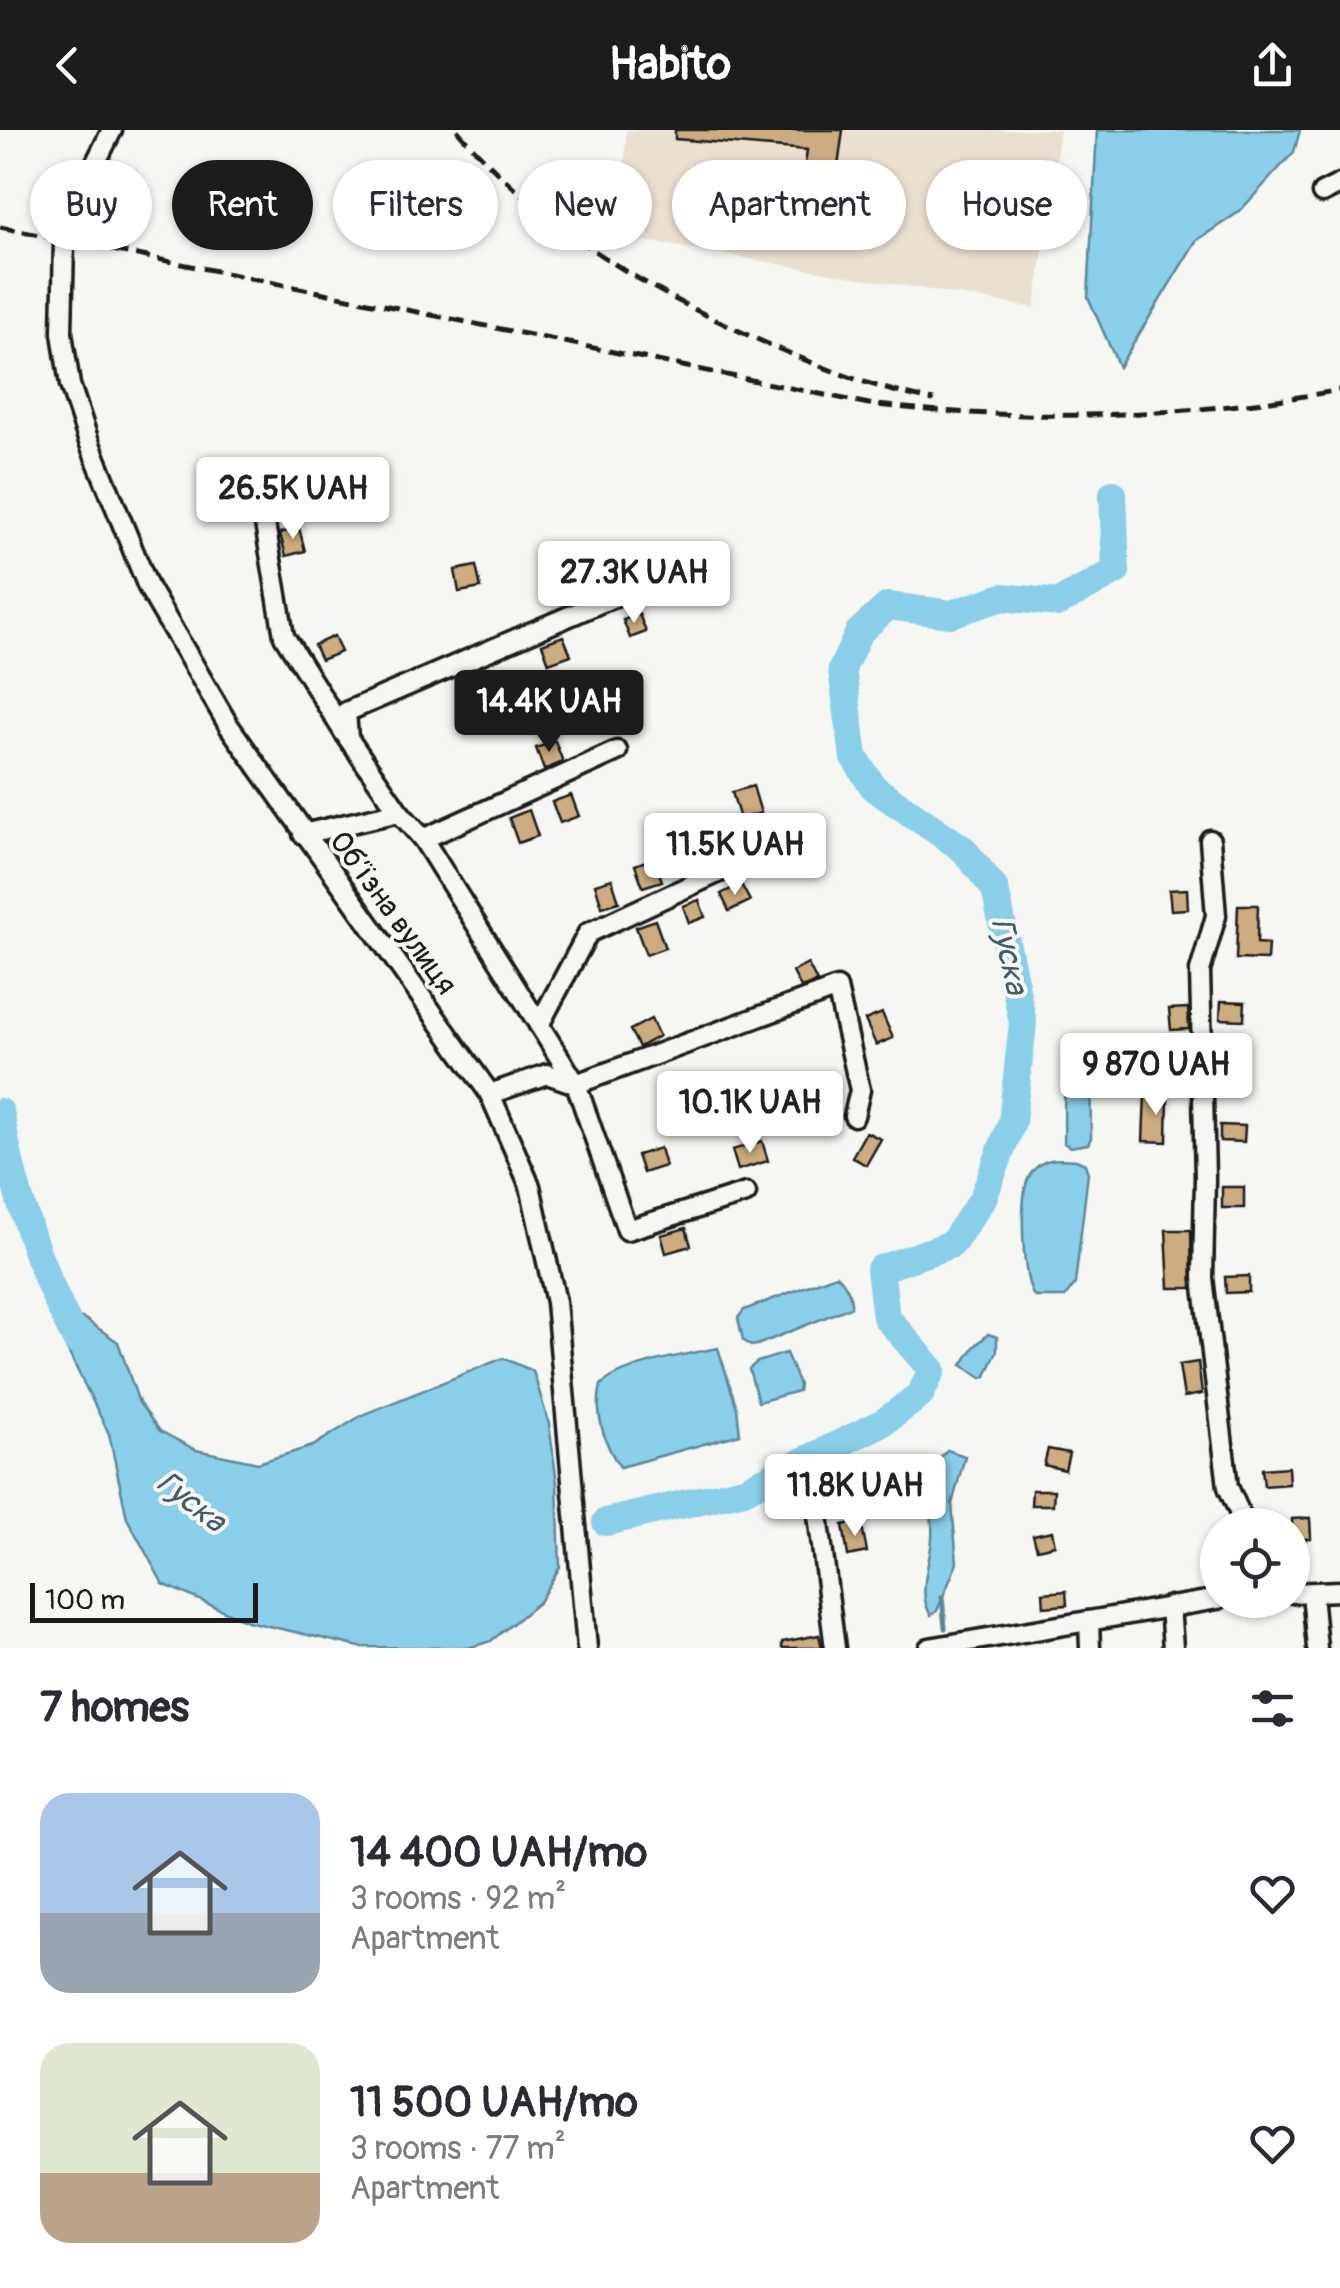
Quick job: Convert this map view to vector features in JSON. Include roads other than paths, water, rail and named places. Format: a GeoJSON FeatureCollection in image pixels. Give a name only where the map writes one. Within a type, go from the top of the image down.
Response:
{"type":"FeatureCollection","features":[{"type":"Feature","properties":{"kind":"street","name":"Обʼїзна вулиця"},"geometry":{"type":"LineString","coordinates":[[112,130],[71,212],[64,241],[62,333],[70,385],[148,587],[228,726],[490,1094],[530,1186],[556,1302],[587,1648]]}},
{"type":"Feature","properties":{"kind":"street"},"geometry":{"type":"LineString","coordinates":[[1322,193],[1340,184]]}},
{"type":"Feature","properties":{"kind":"street"},"geometry":{"type":"LineString","coordinates":[[264,518],[284,636],[348,738],[423,840],[576,1084],[627,1230],[746,1193]]}},
{"type":"Feature","properties":{"kind":"street"},"geometry":{"type":"LineString","coordinates":[[348,738],[346,712],[658,578]]}},
{"type":"Feature","properties":{"kind":"street"},"geometry":{"type":"LineString","coordinates":[[423,840],[617,751]]}},
{"type":"Feature","properties":{"kind":"street"},"geometry":{"type":"LineString","coordinates":[[302,834],[399,812]]}},
{"type":"Feature","properties":{"kind":"street"},"geometry":{"type":"LineString","coordinates":[[1210,840],[1216,916],[1200,972],[1203,1278],[1228,1487],[1237,1508]]}},
{"type":"Feature","properties":{"kind":"street"},"geometry":{"type":"LineString","coordinates":[[539,1025],[588,933],[726,870]]}},
{"type":"Feature","properties":{"kind":"street"},"geometry":{"type":"LineString","coordinates":[[490,1094],[547,1074],[576,1084],[837,988],[860,1090],[854,1116]]}},
{"type":"Feature","properties":{"kind":"street"},"geometry":{"type":"LineString","coordinates":[[818,1515],[835,1648]]}},
{"type":"Feature","properties":{"kind":"street"},"geometry":{"type":"LineString","coordinates":[[1317,1648],[1312,1593],[1340,1591]]}},
{"type":"Feature","properties":{"kind":"street"},"geometry":{"type":"LineString","coordinates":[[929,1648],[1200,1602]]}},
{"type":"Feature","properties":{"kind":"street"},"geometry":{"type":"LineString","coordinates":[[1170,1606],[1172,1648]]}},
{"type":"Feature","properties":{"kind":"street"},"geometry":{"type":"LineString","coordinates":[[1088,1621],[1090,1648]]}},
{"type":"Feature","properties":{"kind":"water"},"geometry":{"type":"Polygon","coordinates":[[[1097,130],[1300,130],[1294,152],[1239,212],[1196,241],[1119,367],[1088,297],[1097,130]]]}},
{"type":"Feature","properties":{"kind":"water"},"geometry":{"type":"Polygon","coordinates":[[[1090,1063],[1091,1138],[1088,1144],[1070,1147],[1064,1143],[1066,1070],[1068,1065],[1090,1063]]]}},
{"type":"Feature","properties":{"kind":"water"},"geometry":{"type":"Polygon","coordinates":[[[1076,1160],[1085,1164],[1088,1173],[1075,1284],[1065,1297],[1035,1297],[1027,1276],[1023,1240],[1025,1189],[1042,1163],[1076,1160]]]}},
{"type":"Feature","properties":{"kind":"water"},"geometry":{"type":"Polygon","coordinates":[[[836,1275],[847,1289],[851,1307],[757,1345],[743,1340],[738,1318],[744,1310],[836,1275]]]}},
{"type":"Feature","properties":{"kind":"water"},"geometry":{"type":"Polygon","coordinates":[[[59,1310],[85,1319],[118,1342],[139,1403],[160,1431],[196,1450],[258,1463],[313,1446],[362,1415],[503,1358],[533,1371],[549,1424],[557,1483],[560,1567],[539,1602],[491,1641],[468,1648],[360,1647],[247,1621],[163,1584],[127,1518],[109,1434],[57,1329],[59,1310]]]}},
{"type":"Feature","properties":{"kind":"water"},"geometry":{"type":"Polygon","coordinates":[[[988,1334],[997,1337],[997,1351],[982,1378],[962,1365],[988,1334]]]}},
{"type":"Feature","properties":{"kind":"water"},"geometry":{"type":"Polygon","coordinates":[[[718,1348],[737,1408],[740,1434],[620,1467],[602,1428],[601,1385],[624,1371],[718,1348]]]}},
{"type":"Feature","properties":{"kind":"water"},"geometry":{"type":"Polygon","coordinates":[[[786,1353],[798,1391],[758,1402],[749,1369],[757,1362],[786,1353]]]}},
{"type":"Feature","properties":{"kind":"water"},"geometry":{"type":"Polygon","coordinates":[[[947,1450],[965,1456],[952,1504],[957,1563],[937,1611],[931,1615],[925,1597],[932,1530],[926,1474],[947,1450]]]}},
{"type":"Feature","properties":{"kind":"waterway","name":"Гуска"},"geometry":{"type":"LineString","coordinates":[[606,1522],[744,1490],[884,1422],[920,1395],[932,1370],[886,1317],[880,1269],[952,1244],[983,1198],[1012,1122],[1023,1023],[995,889],[963,849],[874,788],[854,757],[842,669],[859,632],[888,606],[951,614],[1003,597],[1058,603],[1116,571],[1113,494]]}},
{"type":"Feature","properties":{"kind":"waterway","name":"Гуска"},"geometry":{"type":"LineString","coordinates":[[0,1112],[29,1230],[51,1288],[78,1342]]}},
{"type":"Feature","properties":{"kind":"waterway"},"geometry":{"type":"LineString","coordinates":[[789,1468],[926,1464],[934,1473]]}},
{"type":"Feature","properties":{"kind":"waterway"},"geometry":{"type":"LineString","coordinates":[[942,1597],[945,1628]]}},
{"type":"Feature","properties":{"kind":"railway"},"geometry":{"type":"LineString","coordinates":[[457,130],[527,199],[600,255],[639,279],[808,361],[870,384],[934,400]]}},
{"type":"Feature","properties":{"kind":"railway"},"geometry":{"type":"LineString","coordinates":[[0,227],[869,404],[987,414],[1105,415],[1223,407],[1340,390]]}}]}
